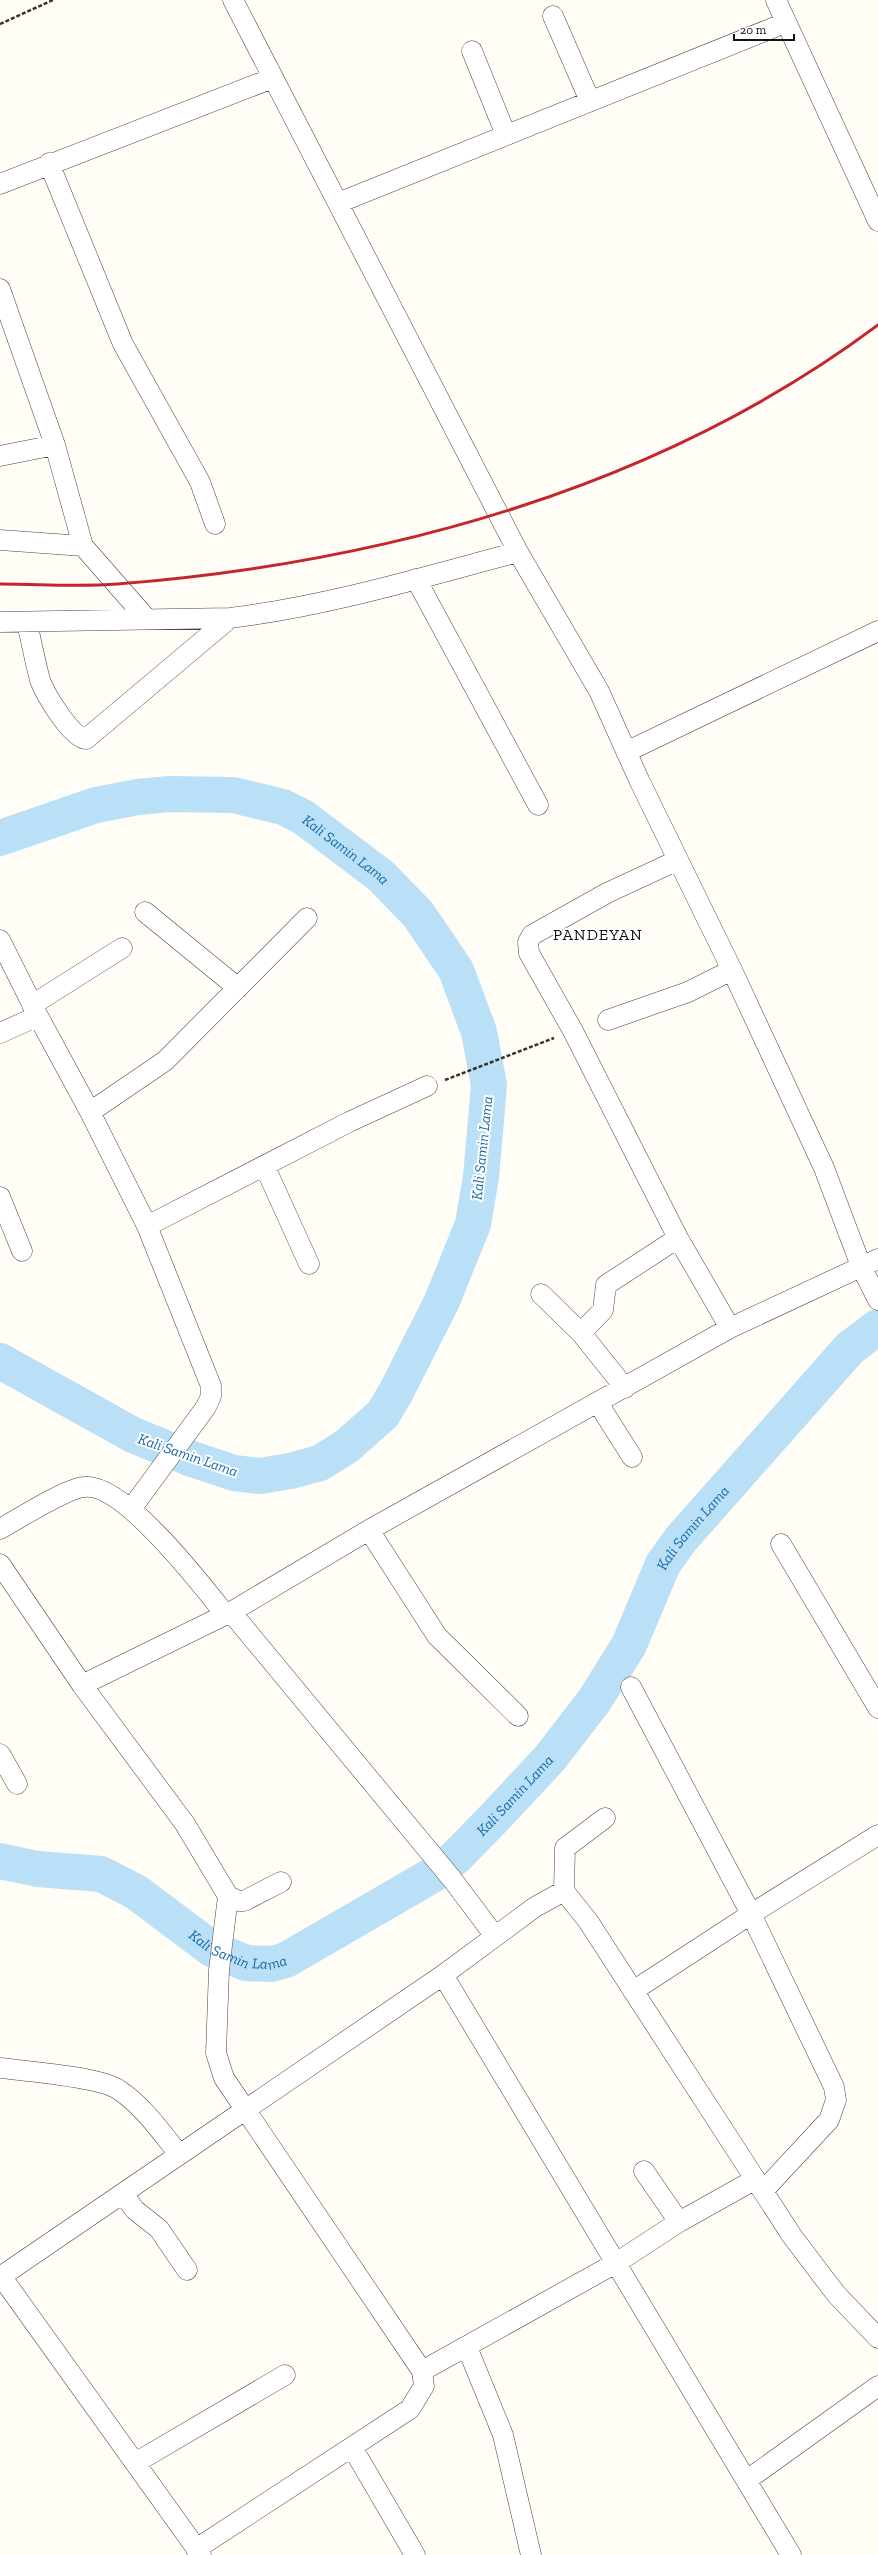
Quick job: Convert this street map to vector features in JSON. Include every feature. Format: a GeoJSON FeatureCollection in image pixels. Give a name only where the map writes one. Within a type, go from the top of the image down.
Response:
{"type":"FeatureCollection","features":[{"type":"Feature","properties":{"kind":"street"},"geometry":{"type":"LineString","coordinates":[[233,0],[518,552],[598,691],[870,1263],[878,1300]]}},
{"type":"Feature","properties":{"kind":"street"},"geometry":{"type":"LineString","coordinates":[[776,0],[878,221]]}},
{"type":"Feature","properties":{"kind":"street"},"geometry":{"type":"LineString","coordinates":[[553,16],[590,101]]}},
{"type":"Feature","properties":{"kind":"street"},"geometry":{"type":"LineString","coordinates":[[338,203],[775,27]]}},
{"type":"Feature","properties":{"kind":"street"},"geometry":{"type":"LineString","coordinates":[[472,51],[506,135]]}},
{"type":"Feature","properties":{"kind":"street"},"geometry":{"type":"LineString","coordinates":[[0,184],[49,163],[273,78]]}},
{"type":"Feature","properties":{"kind":"street"},"geometry":{"type":"LineString","coordinates":[[49,163],[123,344],[200,482],[215,524]]}},
{"type":"Feature","properties":{"kind":"street"},"geometry":{"type":"LineString","coordinates":[[0,289],[55,445],[83,546],[146,618]]}},
{"type":"Feature","properties":{"kind":"street"},"geometry":{"type":"LineString","coordinates":[[0,456],[55,445]]}},
{"type":"Feature","properties":{"kind":"street"},"geometry":{"type":"LineString","coordinates":[[0,540],[83,546]]}},
{"type":"Feature","properties":{"kind":"street"},"geometry":{"type":"LineString","coordinates":[[0,622],[146,618],[230,618],[291,609],[416,579],[518,552]]}},
{"type":"Feature","properties":{"kind":"street"},"geometry":{"type":"LineString","coordinates":[[416,579],[538,805]]}},
{"type":"Feature","properties":{"kind":"street"},"geometry":{"type":"LineString","coordinates":[[27,622],[44,688],[76,736],[86,739],[230,618]]}},
{"type":"Feature","properties":{"kind":"street"},"geometry":{"type":"LineString","coordinates":[[626,752],[878,631]]}},
{"type":"Feature","properties":{"kind":"street"},"geometry":{"type":"LineString","coordinates":[[678,860],[607,893],[530,938],[529,953],[573,1031],[678,1238],[730,1328]]}},
{"type":"Feature","properties":{"kind":"street"},"geometry":{"type":"LineString","coordinates":[[144,912],[238,988]]}},
{"type":"Feature","properties":{"kind":"street"},"geometry":{"type":"LineString","coordinates":[[90,1112],[154,1071],[307,918]]}},
{"type":"Feature","properties":{"kind":"street"},"geometry":{"type":"LineString","coordinates":[[0,940],[35,1011],[90,1112],[147,1226],[211,1386],[209,1403],[174,1454],[131,1509]]}},
{"type":"Feature","properties":{"kind":"street"},"geometry":{"type":"LineString","coordinates":[[0,1033],[35,1011],[122,948]]}},
{"type":"Feature","properties":{"kind":"street"},"geometry":{"type":"LineString","coordinates":[[608,1020],[688,992],[732,970]]}},
{"type":"Feature","properties":{"kind":"street"},"geometry":{"type":"LineString","coordinates":[[147,1226],[265,1167],[349,1122],[427,1086]]}},
{"type":"Feature","properties":{"kind":"street"},"geometry":{"type":"LineString","coordinates":[[265,1167],[309,1264]]}},
{"type":"Feature","properties":{"kind":"street"},"geometry":{"type":"LineString","coordinates":[[0,1197],[22,1251]]}},
{"type":"Feature","properties":{"kind":"street"},"geometry":{"type":"LineString","coordinates":[[582,1333],[603,1310],[606,1285],[678,1238]]}},
{"type":"Feature","properties":{"kind":"street"},"geometry":{"type":"LineString","coordinates":[[82,1685],[228,1613],[369,1530],[730,1328],[870,1263]]}},
{"type":"Feature","properties":{"kind":"street"},"geometry":{"type":"LineString","coordinates":[[541,1294],[582,1333],[625,1388]]}},
{"type":"Feature","properties":{"kind":"street"},"geometry":{"type":"LineString","coordinates":[[598,1402],[632,1457]]}},
{"type":"Feature","properties":{"kind":"street"},"geometry":{"type":"LineString","coordinates":[[0,1529],[82,1487],[100,1488],[131,1509],[183,1562],[228,1613],[452,1878],[494,1935]]}},
{"type":"Feature","properties":{"kind":"street"},"geometry":{"type":"LineString","coordinates":[[369,1530],[437,1636],[518,1716]]}},
{"type":"Feature","properties":{"kind":"street"},"geometry":{"type":"LineString","coordinates":[[781,1544],[878,1708]]}},
{"type":"Feature","properties":{"kind":"street"},"geometry":{"type":"LineString","coordinates":[[0,1564],[82,1685],[185,1824],[228,1896],[219,1970],[216,2053],[218,2066],[224,2078],[246,2108],[422,2371],[424,2386],[410,2409],[198,2552],[0,2277],[123,2194],[246,2108],[443,1975],[494,1935],[546,1899],[564,1891]]}},
{"type":"Feature","properties":{"kind":"street"},"geometry":{"type":"LineString","coordinates":[[422,2371],[616,2263],[679,2222],[759,2185],[830,2120],[836,2100],[834,2087],[751,1914],[631,1687]]}},
{"type":"Feature","properties":{"kind":"street"},"geometry":{"type":"LineString","coordinates":[[0,1754],[17,1784]]}},
{"type":"Feature","properties":{"kind":"street"},"geometry":{"type":"LineString","coordinates":[[605,1818],[566,1848],[564,1891],[588,1921],[792,2236],[836,2294],[878,2338]]}},
{"type":"Feature","properties":{"kind":"street"},"geometry":{"type":"LineString","coordinates":[[633,1991],[751,1914],[878,1835]]}},
{"type":"Feature","properties":{"kind":"street"},"geometry":{"type":"LineString","coordinates":[[228,1896],[244,1901],[281,1882]]}},
{"type":"Feature","properties":{"kind":"street"},"geometry":{"type":"LineString","coordinates":[[443,1975],[792,2555]]}},
{"type":"Feature","properties":{"kind":"street"},"geometry":{"type":"LineString","coordinates":[[0,2068],[96,2081],[118,2089],[139,2107],[179,2154]]}},
{"type":"Feature","properties":{"kind":"street"},"geometry":{"type":"LineString","coordinates":[[644,2172],[679,2222]]}},
{"type":"Feature","properties":{"kind":"street"},"geometry":{"type":"LineString","coordinates":[[123,2194],[135,2210],[159,2228],[187,2270]]}},
{"type":"Feature","properties":{"kind":"street"},"geometry":{"type":"LineString","coordinates":[[466,2347],[503,2435],[531,2555]]}},
{"type":"Feature","properties":{"kind":"street"},"geometry":{"type":"LineString","coordinates":[[135,2463],[285,2375]]}},
{"type":"Feature","properties":{"kind":"street"},"geometry":{"type":"LineString","coordinates":[[747,2480],[878,2386]]}},
{"type":"Feature","properties":{"kind":"street"},"geometry":{"type":"LineString","coordinates":[[352,2447],[416,2555]]}},
{"type":"Feature","properties":{"kind":"path"},"geometry":{"type":"LineString","coordinates":[[0,24],[54,0]]}},
{"type":"Feature","properties":{"kind":"path"},"geometry":{"type":"LineString","coordinates":[[427,1086],[573,1031]]}},
{"type":"Feature","properties":{"kind":"waterway","name":"Kali Samin Lama"},"geometry":{"type":"LineString","coordinates":[[0,838],[96,805],[138,797],[170,794],[233,795],[283,807],[303,817],[381,876],[418,914],[456,970],[479,1032],[489,1085],[481,1177],[473,1224],[442,1301],[396,1392],[383,1414],[347,1446],[320,1463],[290,1471],[260,1476],[234,1473],[192,1459],[133,1435],[0,1361]]}},
{"type":"Feature","properties":{"kind":"waterway","name":"Kali Samin Lama"},"geometry":{"type":"LineString","coordinates":[[0,1861],[38,1869],[101,1874],[136,1892],[212,1949],[246,1963],[272,1964],[286,1960],[436,1873],[456,1857],[550,1758],[594,1701],[629,1645],[663,1564],[681,1539],[850,1348],[878,1327]]}},
{"type":"Feature","properties":{"kind":"railway"},"geometry":{"type":"LineString","coordinates":[[0,584],[103,585],[218,574],[318,558],[418,536],[516,508],[612,473],[705,431],[794,382],[878,325]]}},
{"type":"Feature","properties":{"kind":"district","name":"PANDEYAN"},"geometry":{"type":"Point","coordinates":[598,934]}}]}
